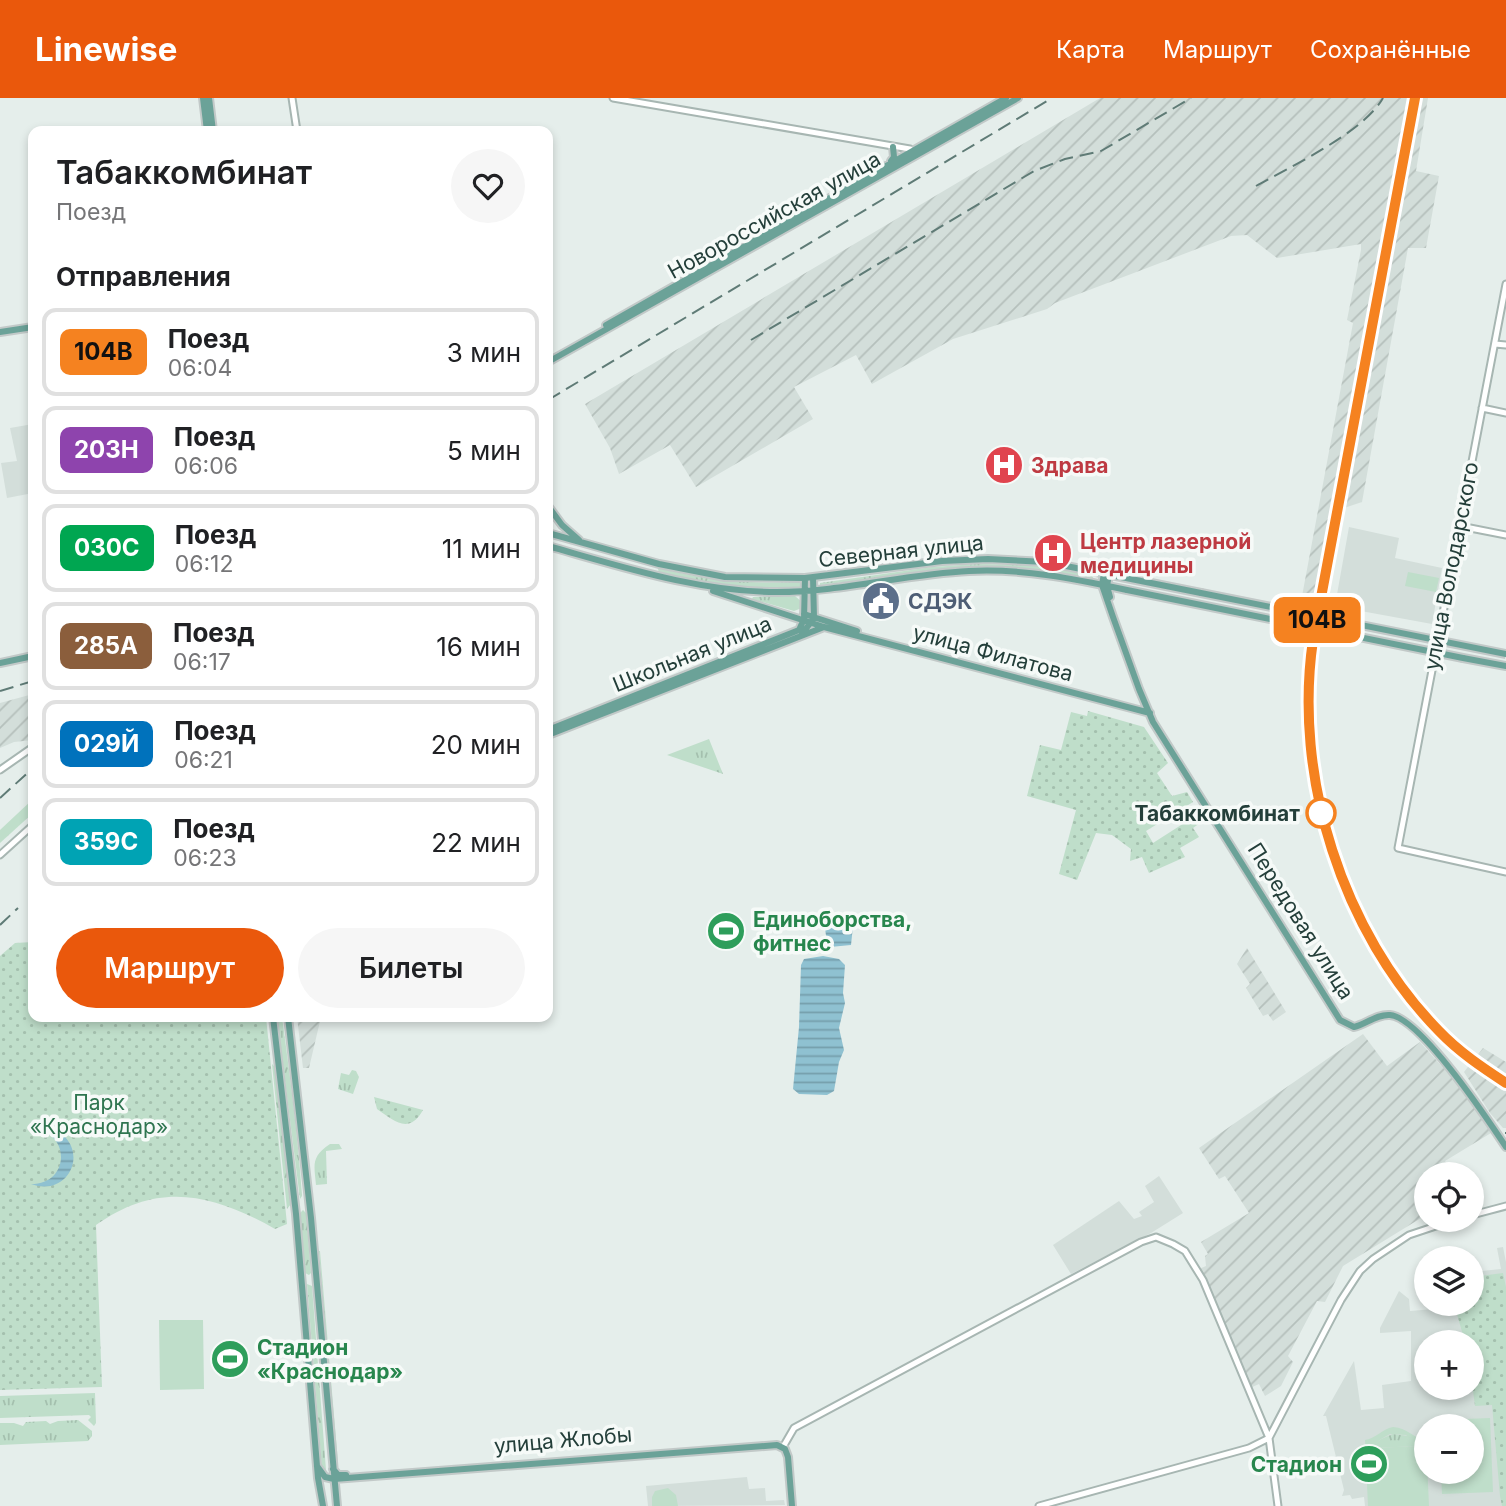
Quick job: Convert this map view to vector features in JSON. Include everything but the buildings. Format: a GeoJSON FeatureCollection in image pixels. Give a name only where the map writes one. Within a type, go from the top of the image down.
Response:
{"type":"FeatureCollection","features":[{"type":"Feature","properties":{"kind":"main road"},"geometry":{"type":"LineString","coordinates":[[203,98],[206,126]]}},
{"type":"Feature","properties":{"kind":"main road"},"geometry":{"type":"LineString","coordinates":[[209,98],[212,126]]}},
{"type":"Feature","properties":{"kind":"main road","name":"Новороссийская улица"},"geometry":{"type":"LineString","coordinates":[[553,357],[888,165],[916,153],[1006,98]]}},
{"type":"Feature","properties":{"kind":"main road","name":"Новороссийская улица"},"geometry":{"type":"LineString","coordinates":[[553,357],[1018,98]]}},
{"type":"Feature","properties":{"kind":"main road"},"geometry":{"type":"LineString","coordinates":[[888,165],[894,157],[893,147]]}},
{"type":"Feature","properties":{"kind":"main road"},"geometry":{"type":"LineString","coordinates":[[0,332],[28,328]]}},
{"type":"Feature","properties":{"kind":"main road"},"geometry":{"type":"LineString","coordinates":[[553,513],[567,531],[587,544]]}},
{"type":"Feature","properties":{"kind":"main road","name":"Северная улица"},"geometry":{"type":"LineString","coordinates":[[553,534],[659,564],[712,575],[813,578],[942,561],[988,559],[1046,562],[1506,654]]}},
{"type":"Feature","properties":{"kind":"main road","name":"Северная улица"},"geometry":{"type":"LineString","coordinates":[[553,547],[688,584],[758,592],[805,591],[975,571],[1047,575],[1506,666]]}},
{"type":"Feature","properties":{"kind":"main road","name":"Передовая улица"},"geometry":{"type":"LineString","coordinates":[[1107,574],[1105,585],[1143,699],[1341,1017],[1353,1023],[1384,1011],[1398,1013],[1405,1018],[1458,1072],[1506,1145]]}},
{"type":"Feature","properties":{"kind":"main road"},"geometry":{"type":"LineString","coordinates":[[804,617],[805,578]]}},
{"type":"Feature","properties":{"kind":"main road"},"geometry":{"type":"LineString","coordinates":[[813,578],[813,620]]}},
{"type":"Feature","properties":{"kind":"main road"},"geometry":{"type":"LineString","coordinates":[[688,584],[1149,710]]}},
{"type":"Feature","properties":{"kind":"main road","name":"Передовая улица"},"geometry":{"type":"LineString","coordinates":[[1105,585],[1149,710]]}},
{"type":"Feature","properties":{"kind":"main road"},"geometry":{"type":"LineString","coordinates":[[1111,601],[1119,591],[1127,590]]}},
{"type":"Feature","properties":{"kind":"main road","name":"Школьная улица"},"geometry":{"type":"LineString","coordinates":[[692,677],[796,632],[802,626],[804,617]]}},
{"type":"Feature","properties":{"kind":"main road","name":"Школьная улица"},"geometry":{"type":"LineString","coordinates":[[802,635],[813,620]]}},
{"type":"Feature","properties":{"kind":"main road","name":"улица Филатова"},"geometry":{"type":"LineString","coordinates":[[813,620],[824,627],[1149,710]]}},
{"type":"Feature","properties":{"kind":"main road","name":"Школьная улица"},"geometry":{"type":"LineString","coordinates":[[553,731],[824,627]]}},
{"type":"Feature","properties":{"kind":"main road"},"geometry":{"type":"LineString","coordinates":[[0,663],[28,657]]}},
{"type":"Feature","properties":{"kind":"main road"},"geometry":{"type":"LineString","coordinates":[[1135,705],[1143,699]]}},
{"type":"Feature","properties":{"kind":"main road"},"geometry":{"type":"LineString","coordinates":[[274,1022],[295,1198],[317,1466],[323,1506]]}},
{"type":"Feature","properties":{"kind":"main road"},"geometry":{"type":"LineString","coordinates":[[289,1022],[310,1213],[337,1506]]}},
{"type":"Feature","properties":{"kind":"main road"},"geometry":{"type":"LineString","coordinates":[[295,1198],[302,1203],[308,1198]]}},
{"type":"Feature","properties":{"kind":"main road"},"geometry":{"type":"LineString","coordinates":[[296,1214],[302,1208],[310,1213]]}},
{"type":"Feature","properties":{"kind":"main road"},"geometry":{"type":"LineString","coordinates":[[301,1273],[307,1279],[315,1272]]}},
{"type":"Feature","properties":{"kind":"main road"},"geometry":{"type":"LineString","coordinates":[[303,1289],[307,1282],[317,1287]]}},
{"type":"Feature","properties":{"kind":"main road","name":"улица Жлобы"},"geometry":{"type":"LineString","coordinates":[[333,1469],[338,1475],[344,1476],[776,1441],[781,1445]]}},
{"type":"Feature","properties":{"kind":"main road"},"geometry":{"type":"LineString","coordinates":[[781,1445],[791,1455],[794,1506]]}},
{"type":"Feature","properties":{"kind":"main road","name":"улица Жлобы"},"geometry":{"type":"LineString","coordinates":[[317,1466],[327,1479],[335,1483],[568,1460],[781,1445]]}},
{"type":"Feature","properties":{"kind":"main road"},"geometry":{"type":"LineString","coordinates":[[320,1489],[327,1490],[335,1483]]}},
{"type":"Feature","properties":{"kind":"street"},"geometry":{"type":"LineString","coordinates":[[292,98],[296,126]]}},
{"type":"Feature","properties":{"kind":"street"},"geometry":{"type":"LineString","coordinates":[[613,98],[916,153]]}},
{"type":"Feature","properties":{"kind":"street","name":"улица Володарского"},"geometry":{"type":"LineString","coordinates":[[1506,284],[1503,320],[1495,344],[1482,408],[1398,848],[1506,872]]}},
{"type":"Feature","properties":{"kind":"street"},"geometry":{"type":"LineString","coordinates":[[1495,344],[1506,345]]}},
{"type":"Feature","properties":{"kind":"street"},"geometry":{"type":"LineString","coordinates":[[1482,408],[1506,413]]}},
{"type":"Feature","properties":{"kind":"street"},"geometry":{"type":"LineString","coordinates":[[1460,526],[1506,535]]}},
{"type":"Feature","properties":{"kind":"street"},"geometry":{"type":"LineString","coordinates":[[0,769],[28,750]]}},
{"type":"Feature","properties":{"kind":"street"},"geometry":{"type":"LineString","coordinates":[[0,855],[28,830]]}},
{"type":"Feature","properties":{"kind":"street"},"geometry":{"type":"LineString","coordinates":[[1484,1212],[1506,1206]]}},
{"type":"Feature","properties":{"kind":"street"},"geometry":{"type":"LineString","coordinates":[[1039,1506],[1249,1448],[1269,1438],[1341,1300],[1360,1271],[1380,1254],[1418,1232]]}},
{"type":"Feature","properties":{"kind":"street"},"geometry":{"type":"LineString","coordinates":[[781,1445],[794,1428],[1141,1242],[1156,1237],[1185,1251],[1203,1280],[1269,1438],[1278,1506]]}},
{"type":"Feature","properties":{"kind":"shaded area"},"geometry":{"type":"Polygon","coordinates":[[[1100,98],[1428,98],[1416,171],[1439,176],[1426,248],[1408,248],[1362,502],[1344,508],[1325,606],[1300,607],[1353,323],[1347,320],[1361,244],[1277,258],[1247,235],[1231,236],[1055,303],[1047,309],[953,339],[872,384],[856,355],[794,387],[813,419],[696,487],[670,445],[619,474],[610,448],[585,404],[1100,98]]]}},
{"type":"Feature","properties":{"kind":"shaded area"},"geometry":{"type":"Polygon","coordinates":[[[28,425],[28,494],[7,498],[1,463],[17,461],[10,428],[28,425]]]}},
{"type":"Feature","properties":{"kind":"shaded area"},"geometry":{"type":"Polygon","coordinates":[[[1349,527],[1399,538],[1395,558],[1442,568],[1432,624],[1339,607],[1336,600],[1349,527]]]}},
{"type":"Feature","properties":{"kind":"shaded area"},"geometry":{"type":"Polygon","coordinates":[[[28,695],[28,741],[14,742],[0,748],[0,703],[28,695]]]}},
{"type":"Feature","properties":{"kind":"shaded area"},"geometry":{"type":"Polygon","coordinates":[[[1247,948],[1286,1012],[1273,1021],[1268,1014],[1263,1016],[1246,988],[1250,984],[1237,964],[1247,948]]]}},
{"type":"Feature","properties":{"kind":"shaded area"},"geometry":{"type":"Polygon","coordinates":[[[298,1022],[320,1022],[309,1068],[303,1068],[298,1022]]]}},
{"type":"Feature","properties":{"kind":"shaded area"},"geometry":{"type":"Polygon","coordinates":[[[1363,1034],[1387,1066],[1420,1042],[1465,1092],[1491,1133],[1446,1162],[1414,1162],[1414,1222],[1343,1266],[1325,1302],[1317,1301],[1288,1356],[1293,1362],[1281,1386],[1265,1396],[1259,1384],[1250,1388],[1199,1269],[1206,1266],[1205,1256],[1208,1254],[1201,1242],[1249,1213],[1225,1176],[1219,1179],[1199,1148],[1363,1034]]]}},
{"type":"Feature","properties":{"kind":"shaded area"},"geometry":{"type":"Polygon","coordinates":[[[1483,1048],[1506,1062],[1506,1078],[1476,1057],[1483,1048]]]}},
{"type":"Feature","properties":{"kind":"shaded area"},"geometry":{"type":"Polygon","coordinates":[[[1471,1063],[1506,1088],[1506,1128],[1490,1113],[1464,1072],[1471,1063]]]}},
{"type":"Feature","properties":{"kind":"shaded area"},"geometry":{"type":"Polygon","coordinates":[[[1159,1176],[1183,1213],[1151,1233],[1071,1274],[1053,1245],[1119,1201],[1134,1219],[1142,1216],[1139,1212],[1154,1202],[1145,1186],[1159,1176]]]}},
{"type":"Feature","properties":{"kind":"shaded area"},"geometry":{"type":"Polygon","coordinates":[[[1503,1247],[1506,1262],[1506,1506],[1365,1506],[1364,1497],[1352,1499],[1350,1495],[1342,1496],[1344,1490],[1326,1416],[1323,1416],[1354,1361],[1361,1410],[1384,1408],[1382,1385],[1411,1381],[1411,1331],[1380,1333],[1399,1291],[1409,1299],[1410,1311],[1414,1311],[1414,1316],[1484,1316],[1484,1271],[1501,1269],[1497,1248],[1503,1247]]]}},
{"type":"Feature","properties":{"kind":"shaded area"},"geometry":{"type":"Polygon","coordinates":[[[747,1477],[749,1489],[765,1488],[766,1501],[784,1500],[785,1505],[648,1506],[646,1486],[747,1477]]]}},
{"type":"Feature","properties":{"kind":"green space"},"geometry":{"type":"Polygon","coordinates":[[[1030,565],[1092,575],[1094,580],[1029,570],[951,569],[820,585],[932,567],[1030,565]]]}},
{"type":"Feature","properties":{"kind":"green space"},"geometry":{"type":"Polygon","coordinates":[[[660,568],[729,581],[802,584],[800,587],[729,585],[659,573],[660,568]]]}},
{"type":"Feature","properties":{"kind":"green space"},"geometry":{"type":"Polygon","coordinates":[[[1408,572],[1439,578],[1436,592],[1405,586],[1408,572]]]}},
{"type":"Feature","properties":{"kind":"green space"},"geometry":{"type":"Polygon","coordinates":[[[795,596],[803,603],[802,608],[794,611],[752,599],[753,597],[795,596]]]}},
{"type":"Feature","properties":{"kind":"green space"},"geometry":{"type":"Polygon","coordinates":[[[1088,711],[1144,727],[1168,763],[1157,773],[1172,796],[1187,792],[1193,802],[1146,831],[1153,843],[1203,811],[1207,818],[1193,828],[1199,837],[1180,848],[1185,857],[1149,873],[1142,857],[1130,861],[1131,849],[1112,835],[1096,833],[1077,880],[1059,874],[1076,810],[1027,796],[1040,745],[1061,750],[1071,712],[1087,716],[1088,711]]]}},
{"type":"Feature","properties":{"kind":"green space"},"geometry":{"type":"Polygon","coordinates":[[[709,739],[723,774],[667,755],[709,739]]]}},
{"type":"Feature","properties":{"kind":"green space"},"geometry":{"type":"Polygon","coordinates":[[[28,804],[28,818],[0,843],[0,830],[28,804]]]}},
{"type":"Feature","properties":{"kind":"green space","name":"Парк «Краснодар»"},"geometry":{"type":"Polygon","coordinates":[[[28,942],[28,1022],[267,1022],[287,1224],[275,1229],[230,1207],[208,1200],[164,1197],[119,1211],[96,1225],[102,1387],[0,1390],[0,956],[15,943],[28,942]]]}},
{"type":"Feature","properties":{"kind":"green space"},"geometry":{"type":"Polygon","coordinates":[[[278,1022],[283,1022],[291,1084],[302,1196],[300,1199],[278,1022]]]}},
{"type":"Feature","properties":{"kind":"green space"},"geometry":{"type":"Polygon","coordinates":[[[272,1064],[275,1067],[291,1204],[287,1209],[272,1064]]]}},
{"type":"Feature","properties":{"kind":"green space"},"geometry":{"type":"Polygon","coordinates":[[[352,1070],[356,1071],[359,1077],[353,1094],[338,1089],[341,1073],[349,1075],[352,1070]]]}},
{"type":"Feature","properties":{"kind":"green space"},"geometry":{"type":"Polygon","coordinates":[[[374,1097],[423,1110],[412,1122],[401,1123],[377,1109],[374,1097]]]}},
{"type":"Feature","properties":{"kind":"green space"},"geometry":{"type":"Polygon","coordinates":[[[330,1144],[339,1144],[342,1149],[326,1151],[327,1184],[316,1185],[315,1162],[330,1144]]]}},
{"type":"Feature","properties":{"kind":"green space"},"geometry":{"type":"Polygon","coordinates":[[[303,1210],[306,1213],[309,1275],[305,1273],[300,1213],[303,1210]]]}},
{"type":"Feature","properties":{"kind":"green space"},"geometry":{"type":"Polygon","coordinates":[[[320,1251],[338,1462],[336,1461],[320,1251]]]}},
{"type":"Feature","properties":{"kind":"green space"},"geometry":{"type":"Polygon","coordinates":[[[1503,1273],[1506,1287],[1506,1506],[1502,1506],[1500,1496],[1492,1405],[1475,1406],[1474,1400],[1484,1400],[1484,1330],[1462,1330],[1457,1316],[1484,1316],[1484,1275],[1503,1273]]]}},
{"type":"Feature","properties":{"kind":"green space"},"geometry":{"type":"Polygon","coordinates":[[[307,1284],[312,1286],[326,1470],[322,1469],[307,1284]]]}},
{"type":"Feature","properties":{"kind":"green space"},"geometry":{"type":"Polygon","coordinates":[[[159,1320],[203,1320],[204,1389],[160,1390],[159,1320]]]}},
{"type":"Feature","properties":{"kind":"green space"},"geometry":{"type":"Polygon","coordinates":[[[95,1393],[94,1426],[88,1420],[91,1417],[89,1415],[0,1418],[0,1396],[95,1393]]]}},
{"type":"Feature","properties":{"kind":"green space"},"geometry":{"type":"Polygon","coordinates":[[[1484,1418],[1490,1418],[1493,1492],[1442,1494],[1442,1484],[1484,1484],[1484,1418]]]}},
{"type":"Feature","properties":{"kind":"green space"},"geometry":{"type":"Polygon","coordinates":[[[78,1420],[92,1431],[88,1441],[0,1445],[0,1423],[23,1426],[26,1422],[46,1421],[50,1424],[78,1420]]]}},
{"type":"Feature","properties":{"kind":"green space"},"geometry":{"type":"Polygon","coordinates":[[[1393,1427],[1414,1435],[1414,1442],[1406,1435],[1390,1434],[1373,1448],[1414,1446],[1414,1484],[1428,1484],[1429,1506],[1368,1506],[1365,1440],[1393,1427]]]}},
{"type":"Feature","properties":{"kind":"green space"},"geometry":{"type":"Polygon","coordinates":[[[1393,1434],[1408,1436],[1414,1441],[1414,1446],[1372,1448],[1381,1439],[1393,1434]]]}},
{"type":"Feature","properties":{"kind":"green space"},"geometry":{"type":"Polygon","coordinates":[[[668,1488],[676,1495],[678,1506],[652,1506],[655,1491],[668,1488]]]}},
{"type":"Feature","properties":{"kind":"water"},"geometry":{"type":"Polygon","coordinates":[[[840,923],[853,926],[851,945],[830,947],[825,928],[840,923]]]}},
{"type":"Feature","properties":{"kind":"water"},"geometry":{"type":"Polygon","coordinates":[[[823,956],[839,959],[845,965],[845,1003],[839,1028],[844,1050],[834,1091],[827,1095],[799,1094],[793,1089],[801,965],[804,959],[823,956]]]}},
{"type":"Feature","properties":{"kind":"water"},"geometry":{"type":"Polygon","coordinates":[[[47,1126],[61,1134],[70,1144],[72,1167],[57,1184],[31,1184],[44,1182],[54,1176],[59,1167],[61,1157],[54,1138],[31,1129],[47,1126]]]}},
{"type":"Feature","properties":{"kind":"railway"},"geometry":{"type":"LineString","coordinates":[[553,397],[1052,98]]}},
{"type":"Feature","properties":{"kind":"railway"},"geometry":{"type":"LineString","coordinates":[[751,340],[1034,171],[1065,159],[1101,151],[1191,98]]}},
{"type":"Feature","properties":{"kind":"railway"},"geometry":{"type":"LineString","coordinates":[[1256,186],[1343,136],[1373,111],[1383,98]]}},
{"type":"Feature","properties":{"kind":"railway"},"geometry":{"type":"LineString","coordinates":[[1415,98],[1313,640],[1309,692],[1311,745],[1319,798],[1332,850],[1351,900],[1376,947],[1405,991],[1439,1031],[1506,1083]]}},
{"type":"Feature","properties":{"kind":"railway"},"geometry":{"type":"LineString","coordinates":[[0,691],[28,683]]}},
{"type":"Feature","properties":{"kind":"railway"},"geometry":{"type":"LineString","coordinates":[[0,798],[28,773]]}},
{"type":"Feature","properties":{"kind":"railway"},"geometry":{"type":"LineString","coordinates":[[0,925],[18,908]]}},
{"type":"Feature","properties":{"kind":"train","name":"104В"},"geometry":{"type":"LineString","coordinates":[[1415,98],[1313,640],[1308,687],[1313,768],[1321,812],[1343,880],[1377,948],[1422,1014],[1440,1033],[1460,1051],[1506,1083]]}},
{"type":"Feature","properties":{"kind":"place","name":"Здрава"},"geometry":{"type":"Point","coordinates":[1004,465]}},
{"type":"Feature","properties":{"kind":"place","name":"Центр лазерной медицины"},"geometry":{"type":"Point","coordinates":[1053,553]}},
{"type":"Feature","properties":{"kind":"place","name":"СДЭК"},"geometry":{"type":"Point","coordinates":[881,601]}},
{"type":"Feature","properties":{"kind":"place","name":"Табаккомбинат"},"geometry":{"type":"Point","coordinates":[1321,813]}},
{"type":"Feature","properties":{"kind":"place","name":"Единоборства, фитнес"},"geometry":{"type":"Point","coordinates":[726,931]}},
{"type":"Feature","properties":{"kind":"place","name":"Стадион «Краснодар»"},"geometry":{"type":"Point","coordinates":[230,1359]}},
{"type":"Feature","properties":{"kind":"place","name":"Стадион"},"geometry":{"type":"Point","coordinates":[1369,1464]}}]}
